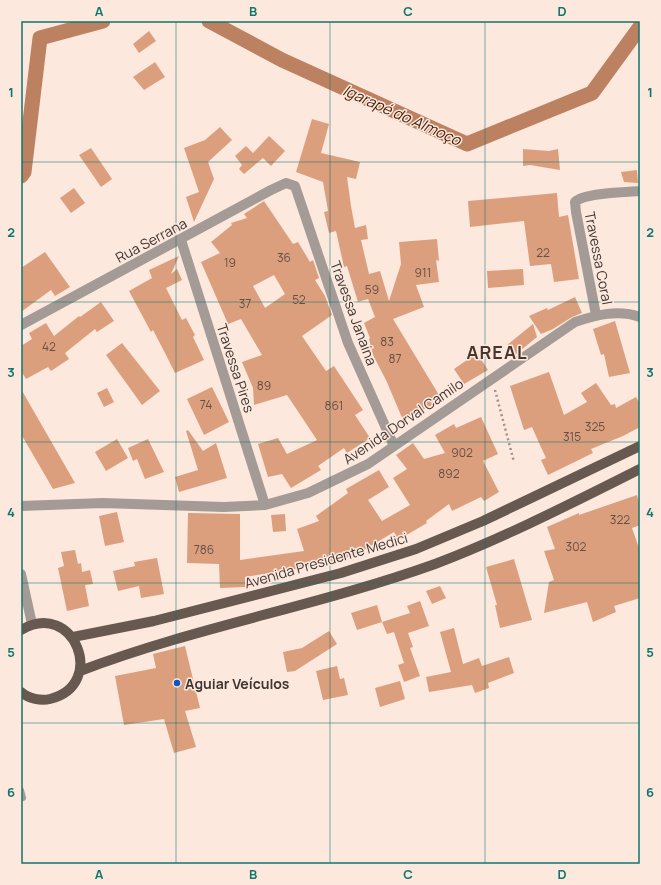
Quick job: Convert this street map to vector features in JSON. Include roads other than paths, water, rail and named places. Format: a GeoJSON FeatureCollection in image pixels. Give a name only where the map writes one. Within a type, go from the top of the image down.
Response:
{"type":"FeatureCollection","features":[{"type":"Feature","properties":{"kind":"main road","name":"Avenida Presidente Medici"},"geometry":{"type":"LineString","coordinates":[[73,637],[154,621],[341,573],[416,549],[483,521],[640,446]]}},
{"type":"Feature","properties":{"kind":"main road"},"geometry":{"type":"LineString","coordinates":[[80,671],[118,656],[341,594],[434,564],[521,528],[640,469]]}},
{"type":"Feature","properties":{"kind":"main road"},"geometry":{"type":"LineString","coordinates":[[21,630],[32,624],[44,623],[55,625],[64,630],[73,637],[80,654],[80,671],[75,682],[67,691],[57,697],[46,700],[34,699],[21,692]]}},
{"type":"Feature","properties":{"kind":"street","name":"Rua Serrana"},"geometry":{"type":"LineString","coordinates":[[21,325],[281,185],[286,183],[295,186]]}},
{"type":"Feature","properties":{"kind":"street","name":"Travessa Janaína"},"geometry":{"type":"LineString","coordinates":[[295,186],[348,343],[394,446]]}},
{"type":"Feature","properties":{"kind":"street","name":"Travessa Coral"},"geometry":{"type":"LineString","coordinates":[[596,315],[575,202],[578,199],[591,196],[640,191]]}},
{"type":"Feature","properties":{"kind":"street","name":"Travessa Pires"},"geometry":{"type":"LineString","coordinates":[[181,240],[265,505]]}},
{"type":"Feature","properties":{"kind":"street","name":"Avenida Dorval Camilo"},"geometry":{"type":"LineString","coordinates":[[21,506],[103,503],[224,507],[265,505],[308,493],[368,464],[575,322],[596,315],[630,314],[640,317]]}},
{"type":"Feature","properties":{"kind":"street"},"geometry":{"type":"LineString","coordinates":[[21,574],[32,624]]}},
{"type":"Feature","properties":{"kind":"lane"},"geometry":{"type":"LineString","coordinates":[[21,790],[23,798]]}},
{"type":"Feature","properties":{"kind":"waterway","name":"Igarapé do Almoço"},"geometry":{"type":"LineString","coordinates":[[21,176],[24,172],[40,38],[103,21]]}},
{"type":"Feature","properties":{"kind":"waterway","name":"Igarapé do Almoço"},"geometry":{"type":"LineString","coordinates":[[209,21],[282,60],[467,144],[592,93],[640,27]]}},
{"type":"Feature","properties":{"kind":"place","name":"Aguiar Veículos"},"geometry":{"type":"Point","coordinates":[177,683]}},
{"type":"Feature","properties":{"kind":"district","name":"AREAL"},"geometry":{"type":"Point","coordinates":[497,352]}}]}
